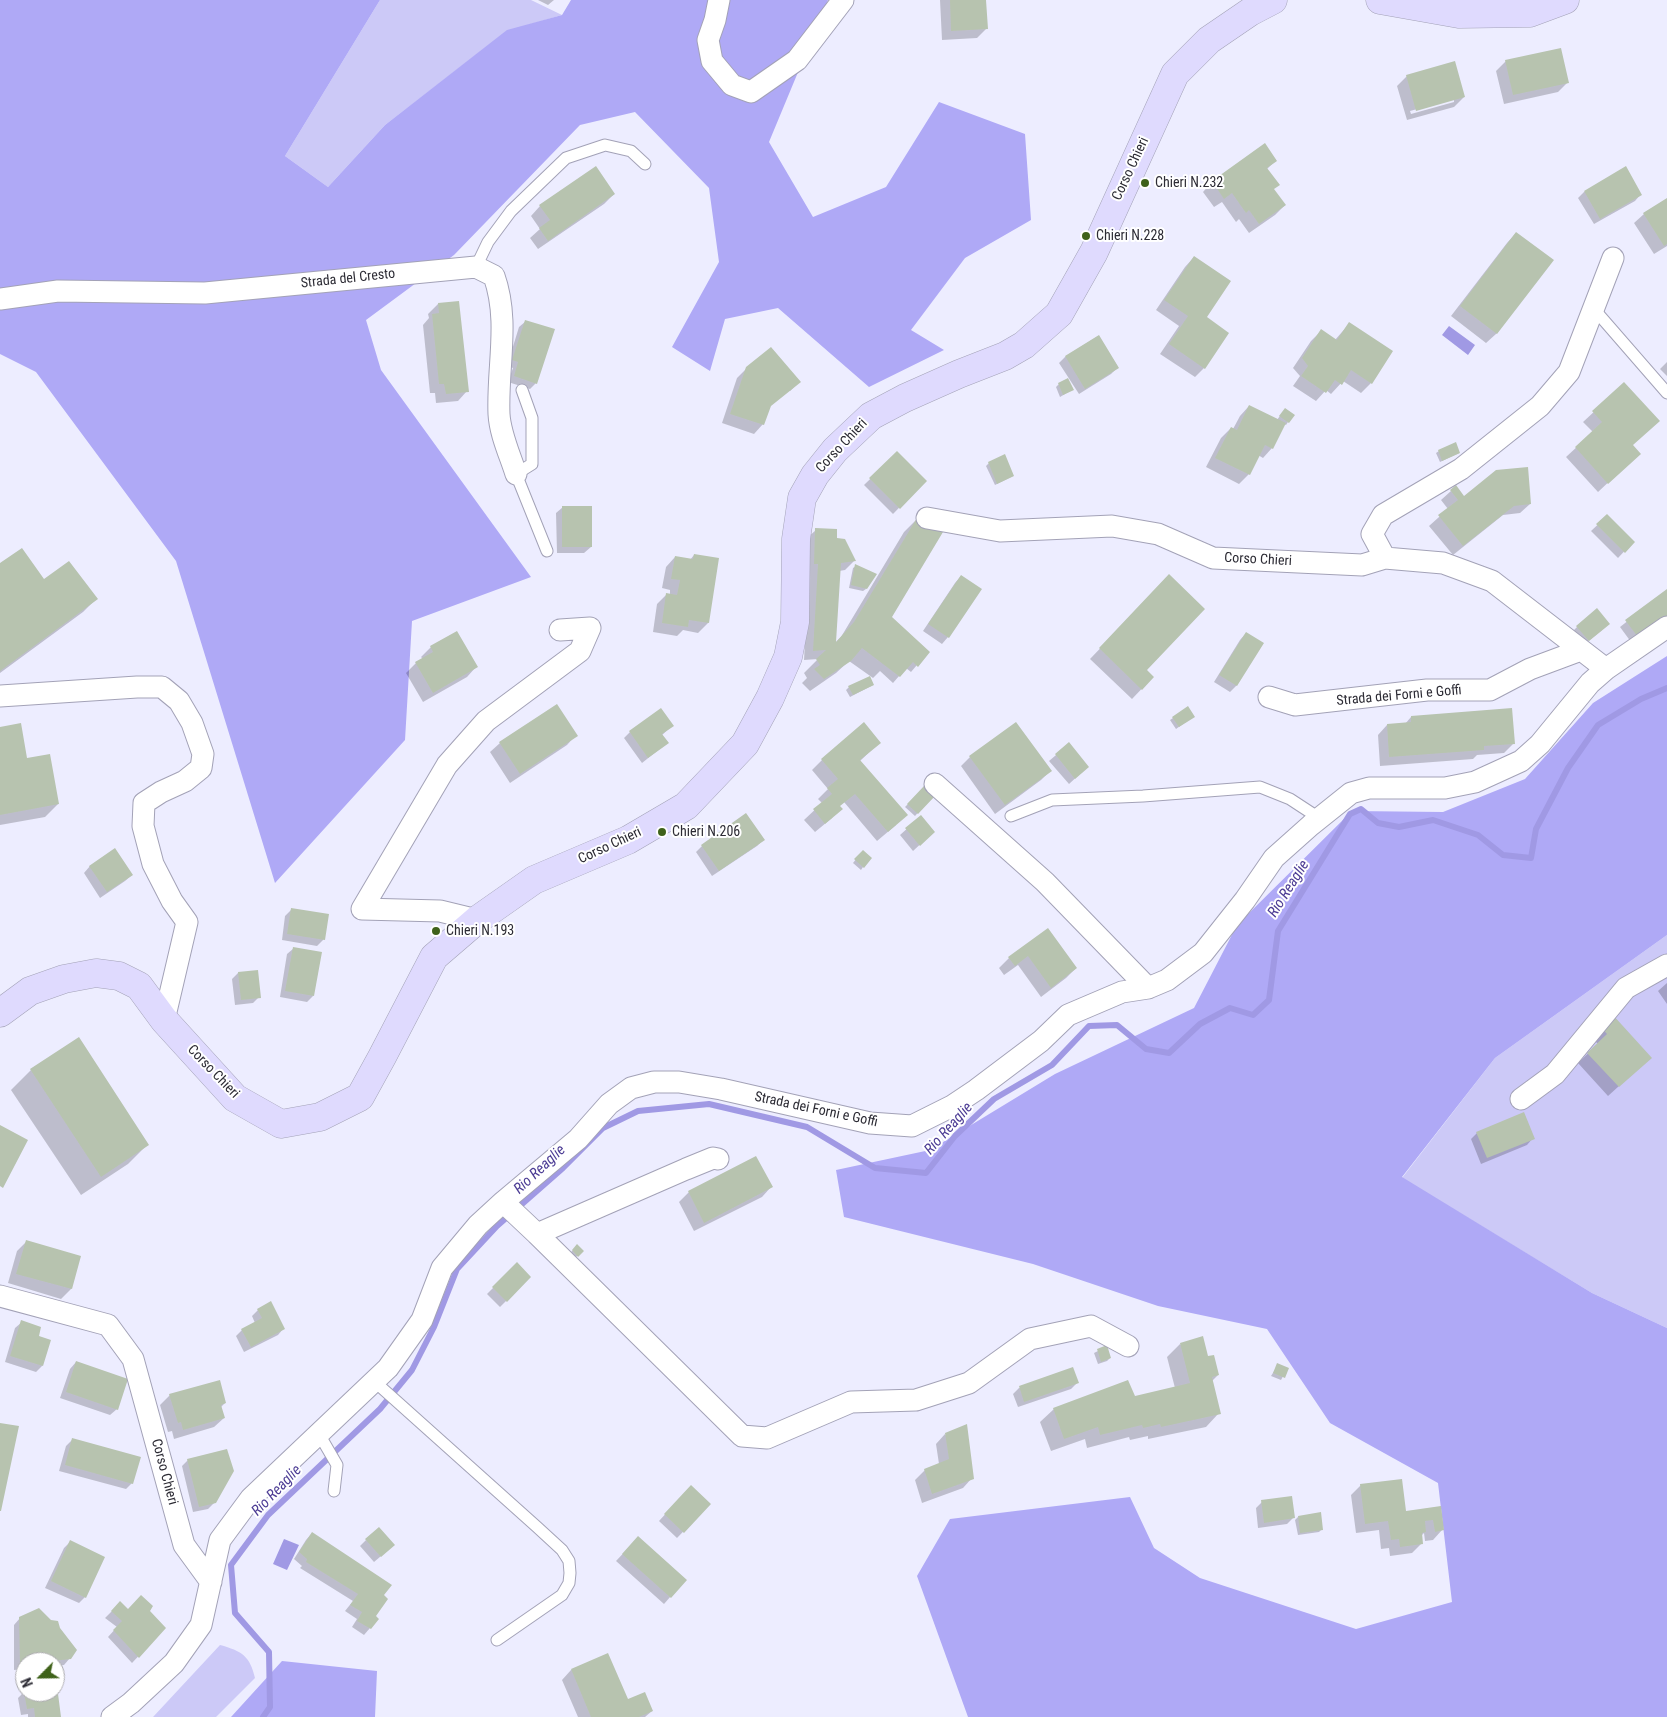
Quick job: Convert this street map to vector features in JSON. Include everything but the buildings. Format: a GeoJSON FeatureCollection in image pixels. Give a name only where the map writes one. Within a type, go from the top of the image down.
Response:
{"type":"FeatureCollection","features":[{"type":"Feature","properties":{"kind":"main road","name":"Corso Chieri"},"geometry":{"type":"LineString","coordinates":[[0,1013],[30,991],[64,979],[96,974],[119,976],[139,986],[164,1020],[235,1098],[282,1124],[320,1117],[360,1097],[434,957],[477,920],[534,880],[628,840],[686,806],[745,744],[770,698],[788,657],[795,622],[796,539],[802,498],[814,475],[834,450],[871,416],[905,398],[1005,356],[1024,346],[1059,314],[1094,252],[1175,74],[1209,40],[1250,12],[1273,0]]}},
{"type":"Feature","properties":{"kind":"main road"},"geometry":{"type":"LineString","coordinates":[[1380,0],[1459,14],[1530,13],[1565,0]]}},
{"type":"Feature","properties":{"kind":"street"},"geometry":{"type":"LineString","coordinates":[[719,0],[708,40],[712,61],[732,85],[751,92],[797,60],[843,0]]}},
{"type":"Feature","properties":{"kind":"street"},"geometry":{"type":"LineString","coordinates":[[1606,669],[1492,581],[1443,563],[1385,558],[1372,534],[1384,515],[1461,469],[1540,406],[1569,372],[1614,258]]}},
{"type":"Feature","properties":{"kind":"street"},"geometry":{"type":"LineString","coordinates":[[476,268],[494,276],[499,291],[503,314],[499,416],[516,474]]}},
{"type":"Feature","properties":{"kind":"street","name":"Strada del Cresto"},"geometry":{"type":"LineString","coordinates":[[0,300],[58,291],[205,292],[476,268]]}},
{"type":"Feature","properties":{"kind":"street","name":"Corso Chieri"},"geometry":{"type":"LineString","coordinates":[[927,518],[1000,531],[1112,526],[1158,534],[1213,558],[1362,565],[1385,558]]}},
{"type":"Feature","properties":{"kind":"street","name":"Strada dei Forni e Goffi"},"geometry":{"type":"LineString","coordinates":[[112,1717],[131,1703],[174,1663],[201,1625],[220,1540],[251,1498],[322,1439],[379,1386],[388,1368],[422,1320],[442,1268],[478,1225],[578,1139],[609,1104],[631,1088],[654,1082],[679,1082],[721,1089],[870,1123],[912,1126],[952,1106],[976,1090],[1041,1040],[1068,1014],[1122,992],[1148,988],[1167,980],[1203,953],[1245,900],[1274,858],[1319,818],[1351,793],[1369,788],[1444,788],[1475,782],[1522,761],[1540,744],[1590,684],[1606,669],[1667,627]]}},
{"type":"Feature","properties":{"kind":"street"},"geometry":{"type":"LineString","coordinates":[[477,920],[440,911],[362,909],[447,765],[486,721],[580,651],[590,628],[560,630]]}},
{"type":"Feature","properties":{"kind":"street","name":"Strada dei Forni e Goffi"},"geometry":{"type":"LineString","coordinates":[[1269,697],[1295,705],[1427,690],[1490,690],[1530,669],[1581,650]]}},
{"type":"Feature","properties":{"kind":"street"},"geometry":{"type":"LineString","coordinates":[[0,696],[162,687],[179,701],[192,723],[203,754],[201,768],[185,781],[161,792],[144,803],[142,826],[153,864],[172,901],[187,922],[164,1020]]}},
{"type":"Feature","properties":{"kind":"street"},"geometry":{"type":"LineString","coordinates":[[935,784],[1045,882],[1148,988]]}},
{"type":"Feature","properties":{"kind":"street"},"geometry":{"type":"LineString","coordinates":[[1521,1099],[1555,1074],[1626,988],[1667,965]]}},
{"type":"Feature","properties":{"kind":"street"},"geometry":{"type":"LineString","coordinates":[[532,1228],[713,1158],[718,1158]]}},
{"type":"Feature","properties":{"kind":"street"},"geometry":{"type":"LineString","coordinates":[[504,1203],[532,1228],[742,1436],[767,1438],[851,1402],[916,1400],[968,1383],[1030,1339],[1091,1326],[1128,1346]]}},
{"type":"Feature","properties":{"kind":"street","name":"Corso Chieri"},"geometry":{"type":"LineString","coordinates":[[0,1296],[108,1325],[133,1359],[184,1545],[211,1582]]}},
{"type":"Feature","properties":{"kind":"lane"},"geometry":{"type":"LineString","coordinates":[[476,268],[488,242],[511,211],[566,158],[605,145],[632,151],[645,164]]}},
{"type":"Feature","properties":{"kind":"lane"},"geometry":{"type":"LineString","coordinates":[[1594,309],[1667,392]]}},
{"type":"Feature","properties":{"kind":"lane"},"geometry":{"type":"LineString","coordinates":[[522,390],[532,418],[532,464],[516,474],[547,551]]}},
{"type":"Feature","properties":{"kind":"lane"},"geometry":{"type":"LineString","coordinates":[[1011,816],[1052,800],[1260,788],[1290,799],[1319,818]]}},
{"type":"Feature","properties":{"kind":"lane"},"geometry":{"type":"LineString","coordinates":[[379,1386],[562,1550],[569,1562],[569,1583],[562,1595],[497,1640]]}},
{"type":"Feature","properties":{"kind":"lane"},"geometry":{"type":"LineString","coordinates":[[322,1439],[337,1465],[334,1491]]}},
{"type":"Feature","properties":{"kind":"shaded area"},"geometry":{"type":"Polygon","coordinates":[[[0,0],[380,0],[285,156],[328,187],[385,125],[507,30],[562,15],[571,0],[828,0],[769,142],[813,217],[886,187],[939,102],[1025,134],[1031,220],[965,258],[911,330],[944,350],[869,387],[778,308],[725,319],[710,371],[672,347],[719,262],[709,188],[635,112],[580,125],[454,255],[366,320],[381,370],[531,577],[412,621],[405,740],[275,883],[176,561],[36,372],[0,354],[0,0]]]}},
{"type":"Feature","properties":{"kind":"shaded area"},"geometry":{"type":"Polygon","coordinates":[[[380,0],[531,0],[562,15],[507,31],[385,125],[328,187],[285,156],[380,0]]]}},
{"type":"Feature","properties":{"kind":"shaded area"},"geometry":{"type":"Polygon","coordinates":[[[1449,326],[1475,345],[1468,355],[1442,335],[1449,326]]]}},
{"type":"Feature","properties":{"kind":"shaded area"},"geometry":{"type":"Polygon","coordinates":[[[1667,656],[1667,935],[1495,1058],[1402,1177],[1592,1293],[1667,1328],[1667,1717],[968,1717],[917,1576],[950,1519],[1130,1497],[1154,1548],[1200,1578],[1356,1629],[1452,1602],[1438,1483],[1330,1423],[1267,1329],[1158,1306],[1033,1264],[844,1217],[836,1170],[930,1150],[1055,1074],[1194,1008],[1237,925],[1352,811],[1443,812],[1525,779],[1593,703],[1667,656]]]}},
{"type":"Feature","properties":{"kind":"shaded area"},"geometry":{"type":"Polygon","coordinates":[[[1667,935],[1667,1328],[1592,1293],[1402,1178],[1495,1058],[1667,935]]]}},
{"type":"Feature","properties":{"kind":"shaded area"},"geometry":{"type":"Polygon","coordinates":[[[284,1539],[299,1545],[287,1570],[273,1564],[284,1539]]]}},
{"type":"Feature","properties":{"kind":"shaded area"},"geometry":{"type":"Polygon","coordinates":[[[220,1645],[244,1655],[251,1664],[255,1678],[216,1717],[153,1717],[220,1645]]]}},
{"type":"Feature","properties":{"kind":"shaded area"},"geometry":{"type":"Polygon","coordinates":[[[282,1661],[377,1671],[375,1717],[231,1717],[282,1661]]]}},
{"type":"Feature","properties":{"kind":"waterway","name":"Rio Reaglie"},"geometry":{"type":"LineString","coordinates":[[263,1717],[270,1707],[269,1652],[235,1613],[231,1565],[268,1515],[380,1409],[412,1370],[434,1327],[457,1269],[497,1226],[563,1168],[603,1128],[638,1111],[709,1104],[807,1127],[875,1168],[926,1173],[955,1136],[994,1099],[1052,1065],[1089,1026],[1117,1025],[1146,1049],[1169,1053],[1200,1024],[1230,1008],[1253,1015],[1269,1000],[1278,931],[1350,814],[1361,809],[1378,823],[1399,827],[1433,820],[1478,835],[1503,855],[1531,858],[1536,829],[1568,768],[1598,725],[1641,699],[1667,688]]}},
{"type":"Feature","properties":{"kind":"place","name":"Chieri N.232"},"geometry":{"type":"Point","coordinates":[1145,183]}},
{"type":"Feature","properties":{"kind":"place","name":"Chieri N.228"},"geometry":{"type":"Point","coordinates":[1086,236]}},
{"type":"Feature","properties":{"kind":"place","name":"Chieri N.206"},"geometry":{"type":"Point","coordinates":[662,832]}},
{"type":"Feature","properties":{"kind":"place","name":"Chieri N.193"},"geometry":{"type":"Point","coordinates":[436,931]}}]}
